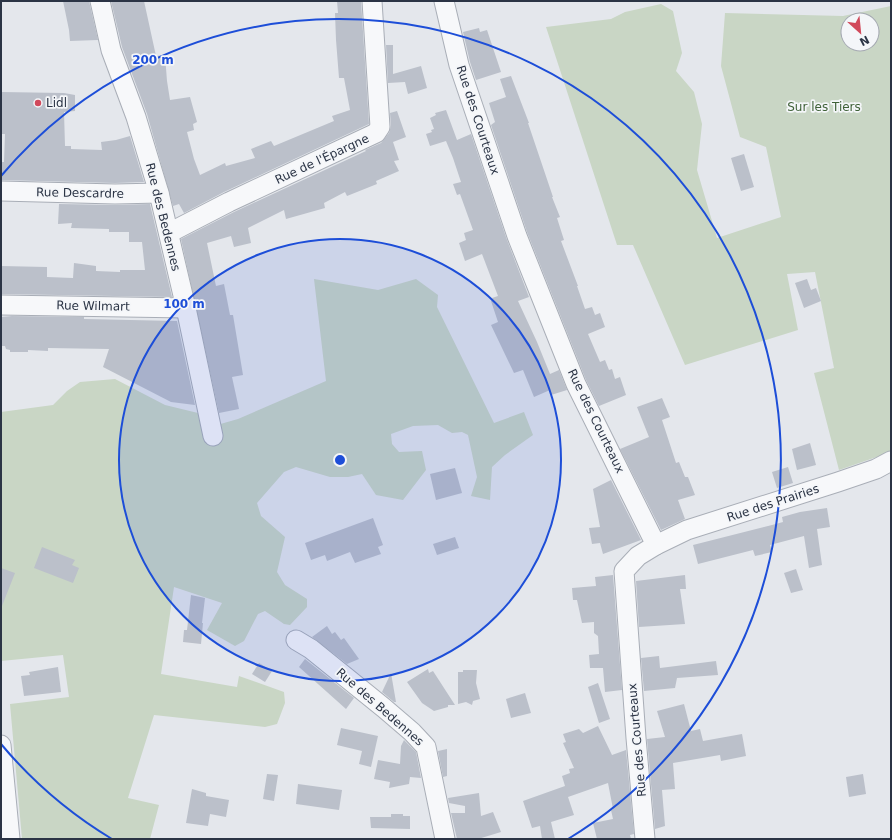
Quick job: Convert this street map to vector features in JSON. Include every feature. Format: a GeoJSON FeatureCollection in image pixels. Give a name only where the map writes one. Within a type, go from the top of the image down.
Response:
{"type":"FeatureCollection","features":[{"type":"Feature","properties":{"kind":"street","name":"Rue des Bedennes"},"geometry":{"type":"LineString","coordinates":[[100,1],[111,50],[136,117],[159,193],[186,308],[213,436]]}},
{"type":"Feature","properties":{"kind":"street","name":"Rue de l'Épargne"},"geometry":{"type":"LineString","coordinates":[[169,233],[229,202],[376,133],[380,127],[372,1]]}},
{"type":"Feature","properties":{"kind":"street","name":"Rue des Courteaux"},"geometry":{"type":"LineString","coordinates":[[444,1],[459,65],[517,236],[576,384],[656,545],[638,556],[624,571],[645,839]]}},
{"type":"Feature","properties":{"kind":"street","name":"Rue Descardre"},"geometry":{"type":"LineString","coordinates":[[1,191],[115,194],[159,193]]}},
{"type":"Feature","properties":{"kind":"street","name":"Rue Wilmart"},"geometry":{"type":"LineString","coordinates":[[1,305],[186,308]]}},
{"type":"Feature","properties":{"kind":"street","name":"Rue des Prairies"},"geometry":{"type":"LineString","coordinates":[[656,545],[687,530],[838,482],[876,469],[891,461]]}},
{"type":"Feature","properties":{"kind":"street","name":"Rue des Bedennes"},"geometry":{"type":"LineString","coordinates":[[296,640],[311,649],[384,708],[412,732],[426,747],[445,839]]}},
{"type":"Feature","properties":{"kind":"street"},"geometry":{"type":"LineString","coordinates":[[1,745],[4,816],[10,839]]}},
{"type":"Feature","properties":{"kind":"green space","name":"Sur les Tiers"},"geometry":{"type":"Polygon","coordinates":[[[661,4],[673,11],[682,53],[676,71],[694,92],[702,124],[697,170],[717,238],[781,217],[766,147],[740,137],[721,66],[725,13],[840,16],[840,52],[880,52],[880,12],[862,12],[891,6],[891,452],[839,470],[814,373],[834,368],[815,272],[787,274],[798,330],[685,365],[633,245],[617,245],[546,27],[611,19],[625,12],[661,4]]]}},
{"type":"Feature","properties":{"kind":"green space"},"geometry":{"type":"Polygon","coordinates":[[[314,279],[378,290],[416,279],[438,295],[437,307],[494,423],[524,412],[533,435],[505,455],[492,467],[490,500],[471,496],[477,477],[468,435],[462,432],[452,433],[438,425],[413,426],[391,434],[392,444],[399,452],[422,451],[426,470],[403,500],[376,495],[362,474],[348,477],[330,477],[296,467],[284,472],[257,503],[261,516],[285,537],[277,572],[285,585],[307,599],[307,607],[290,625],[284,624],[265,611],[258,614],[244,641],[235,646],[207,630],[222,603],[174,587],[161,674],[237,687],[239,676],[284,692],[285,703],[277,724],[265,727],[154,715],[128,798],[159,805],[150,839],[22,839],[10,704],[69,697],[63,655],[1,661],[1,412],[53,405],[67,391],[80,382],[115,379],[165,405],[198,413],[203,429],[238,419],[326,381],[314,279]]]}},
{"type":"Feature","properties":{"kind":"building"},"geometry":{"type":"Polygon","coordinates":[[[63,1],[89,1],[98,40],[70,41],[63,1]]]}},
{"type":"Feature","properties":{"kind":"building"},"geometry":{"type":"Polygon","coordinates":[[[111,1],[144,1],[156,56],[165,55],[170,100],[190,97],[197,122],[193,124],[194,130],[187,132],[200,175],[225,163],[226,166],[255,158],[251,149],[271,141],[274,146],[334,121],[332,116],[350,110],[344,78],[339,78],[335,13],[338,13],[337,1],[361,1],[369,124],[224,192],[184,213],[179,204],[173,206],[147,114],[122,47],[111,1]]]}},
{"type":"Feature","properties":{"kind":"building"},"geometry":{"type":"Polygon","coordinates":[[[479,28],[480,32],[487,30],[501,72],[476,80],[463,32],[479,28]]]}},
{"type":"Feature","properties":{"kind":"building"},"geometry":{"type":"Polygon","coordinates":[[[386,45],[393,45],[393,74],[421,66],[427,88],[408,94],[405,82],[388,83],[386,45]]]}},
{"type":"Feature","properties":{"kind":"building"},"geometry":{"type":"Polygon","coordinates":[[[511,76],[529,123],[552,197],[560,217],[557,218],[564,240],[561,241],[585,309],[592,307],[595,315],[600,313],[605,327],[588,334],[600,362],[605,360],[609,370],[612,369],[615,379],[620,377],[626,395],[599,406],[586,380],[527,232],[491,125],[495,122],[489,103],[506,97],[500,79],[511,76]]]}},
{"type":"Feature","properties":{"kind":"building"},"geometry":{"type":"Polygon","coordinates":[[[1,92],[64,93],[75,95],[75,111],[64,112],[65,146],[71,146],[71,149],[102,150],[101,142],[130,136],[144,182],[115,183],[1,180],[1,162],[4,162],[5,134],[1,134],[1,92]]]}},
{"type":"Feature","properties":{"kind":"building"},"geometry":{"type":"Polygon","coordinates":[[[446,110],[457,140],[471,134],[507,240],[529,297],[518,301],[550,374],[559,370],[567,390],[551,395],[550,390],[534,397],[523,370],[514,373],[491,325],[498,322],[491,301],[493,300],[492,298],[498,296],[482,254],[465,261],[459,243],[466,240],[464,233],[473,230],[460,194],[457,195],[453,184],[461,182],[453,158],[446,141],[430,146],[426,134],[432,132],[431,130],[434,129],[430,118],[436,115],[435,113],[446,110]]]}},
{"type":"Feature","properties":{"kind":"building"},"geometry":{"type":"Polygon","coordinates":[[[397,111],[406,137],[393,142],[399,160],[394,161],[399,171],[376,181],[377,184],[347,196],[345,192],[324,203],[325,208],[286,219],[284,210],[248,228],[251,243],[234,247],[231,236],[207,243],[216,286],[224,284],[230,315],[233,315],[243,375],[232,377],[239,409],[219,413],[181,239],[234,212],[381,143],[389,133],[391,126],[390,113],[397,111]]]}},
{"type":"Feature","properties":{"kind":"building"},"geometry":{"type":"Polygon","coordinates":[[[744,154],[754,187],[741,191],[731,158],[744,154]]]}},
{"type":"Feature","properties":{"kind":"building"},"geometry":{"type":"Polygon","coordinates":[[[59,204],[150,204],[172,297],[1,294],[1,266],[47,267],[47,277],[73,278],[74,263],[96,266],[96,271],[120,272],[120,270],[145,270],[142,242],[129,242],[129,232],[109,232],[109,229],[71,228],[72,223],[58,224],[59,204]]]}},
{"type":"Feature","properties":{"kind":"building"},"geometry":{"type":"Polygon","coordinates":[[[807,279],[811,290],[816,288],[821,301],[804,308],[795,283],[807,279]]]}},
{"type":"Feature","properties":{"kind":"building"},"geometry":{"type":"Polygon","coordinates":[[[12,316],[177,321],[195,405],[171,402],[103,367],[109,349],[48,348],[48,351],[28,350],[28,352],[10,352],[10,350],[6,349],[5,346],[1,346],[1,317],[12,316]]]}},
{"type":"Feature","properties":{"kind":"building"},"geometry":{"type":"Polygon","coordinates":[[[662,398],[670,417],[662,420],[676,463],[679,462],[685,477],[688,477],[695,495],[678,500],[685,519],[661,530],[620,449],[649,437],[637,407],[662,398]]]}},
{"type":"Feature","properties":{"kind":"building"},"geometry":{"type":"Polygon","coordinates":[[[810,443],[816,465],[797,470],[792,449],[810,443]]]}},
{"type":"Feature","properties":{"kind":"building"},"geometry":{"type":"Polygon","coordinates":[[[788,467],[793,483],[777,488],[772,472],[788,467]]]}},
{"type":"Feature","properties":{"kind":"building"},"geometry":{"type":"Polygon","coordinates":[[[455,468],[462,493],[436,500],[430,474],[455,468]]]}},
{"type":"Feature","properties":{"kind":"building"},"geometry":{"type":"Polygon","coordinates":[[[611,480],[641,540],[603,554],[600,543],[592,544],[589,528],[600,527],[593,489],[611,480]]]}},
{"type":"Feature","properties":{"kind":"building"},"geometry":{"type":"Polygon","coordinates":[[[827,508],[830,527],[817,529],[822,565],[809,568],[804,536],[770,545],[772,552],[755,556],[753,550],[698,564],[693,545],[783,522],[782,517],[800,512],[827,508]]]}},
{"type":"Feature","properties":{"kind":"building"},"geometry":{"type":"Polygon","coordinates":[[[373,518],[383,545],[378,547],[381,554],[355,563],[350,552],[327,561],[325,555],[311,560],[305,543],[373,518]]]}},
{"type":"Feature","properties":{"kind":"building"},"geometry":{"type":"Polygon","coordinates":[[[455,537],[459,548],[437,555],[433,544],[455,537]]]}},
{"type":"Feature","properties":{"kind":"building"},"geometry":{"type":"Polygon","coordinates":[[[42,547],[75,560],[72,565],[79,568],[73,583],[34,568],[42,547]]]}},
{"type":"Feature","properties":{"kind":"building"},"geometry":{"type":"Polygon","coordinates":[[[1,568],[15,573],[2,606],[1,606],[1,568]]]}},
{"type":"Feature","properties":{"kind":"building"},"geometry":{"type":"Polygon","coordinates":[[[796,569],[803,590],[791,593],[784,573],[796,569]]]}},
{"type":"Feature","properties":{"kind":"building"},"geometry":{"type":"Polygon","coordinates":[[[613,575],[622,690],[605,692],[603,668],[590,668],[589,655],[599,654],[598,636],[594,633],[594,622],[582,623],[577,600],[573,600],[572,588],[596,586],[595,577],[613,575]]]}},
{"type":"Feature","properties":{"kind":"building"},"geometry":{"type":"Polygon","coordinates":[[[685,575],[686,589],[680,589],[685,624],[639,627],[636,581],[685,575]]]}},
{"type":"Feature","properties":{"kind":"building"},"geometry":{"type":"Polygon","coordinates":[[[191,595],[205,598],[201,644],[183,642],[184,630],[187,630],[191,595]]]}},
{"type":"Feature","properties":{"kind":"building"},"geometry":{"type":"Polygon","coordinates":[[[327,626],[332,634],[335,632],[341,640],[344,638],[359,659],[347,664],[312,637],[327,626]]]}},
{"type":"Feature","properties":{"kind":"building"},"geometry":{"type":"Polygon","coordinates":[[[659,656],[660,668],[716,661],[718,675],[677,678],[675,688],[644,691],[641,658],[659,656]]]}},
{"type":"Feature","properties":{"kind":"building"},"geometry":{"type":"Polygon","coordinates":[[[305,659],[354,698],[346,709],[299,667],[305,659]]]}},
{"type":"Feature","properties":{"kind":"building"},"geometry":{"type":"Polygon","coordinates":[[[259,663],[272,671],[265,682],[252,674],[259,663]]]}},
{"type":"Feature","properties":{"kind":"building"},"geometry":{"type":"Polygon","coordinates":[[[58,667],[61,692],[24,696],[21,676],[30,675],[29,672],[58,667]]]}},
{"type":"Feature","properties":{"kind":"building"},"geometry":{"type":"Polygon","coordinates":[[[428,669],[429,673],[433,671],[455,705],[448,705],[448,707],[434,711],[422,703],[407,682],[428,669]]]}},
{"type":"Feature","properties":{"kind":"building"},"geometry":{"type":"Polygon","coordinates":[[[463,670],[477,670],[476,683],[480,699],[473,701],[472,705],[466,702],[458,704],[458,672],[463,672],[463,670]]]}},
{"type":"Feature","properties":{"kind":"building"},"geometry":{"type":"Polygon","coordinates":[[[391,673],[396,702],[382,692],[391,673]]]}},
{"type":"Feature","properties":{"kind":"building"},"geometry":{"type":"Polygon","coordinates":[[[598,683],[610,719],[599,723],[588,687],[598,683]]]}},
{"type":"Feature","properties":{"kind":"building"},"geometry":{"type":"Polygon","coordinates":[[[525,693],[531,713],[511,718],[506,699],[525,693]]]}},
{"type":"Feature","properties":{"kind":"building"},"geometry":{"type":"Polygon","coordinates":[[[684,704],[691,731],[700,729],[703,741],[742,734],[746,756],[721,761],[720,755],[673,763],[675,789],[662,790],[665,826],[655,829],[647,739],[665,737],[657,711],[684,704]]]}},
{"type":"Feature","properties":{"kind":"building"},"geometry":{"type":"Polygon","coordinates":[[[598,726],[612,755],[626,750],[634,834],[630,835],[631,839],[597,839],[593,823],[613,819],[611,810],[613,809],[608,783],[568,797],[574,815],[551,822],[555,839],[542,839],[540,826],[532,828],[523,801],[565,786],[562,776],[570,773],[569,769],[574,768],[563,743],[566,742],[563,734],[579,729],[583,733],[598,726]]]}},
{"type":"Feature","properties":{"kind":"building"},"geometry":{"type":"Polygon","coordinates":[[[341,728],[378,736],[371,767],[359,764],[362,751],[337,745],[341,728]]]}},
{"type":"Feature","properties":{"kind":"building"},"geometry":{"type":"Polygon","coordinates":[[[404,740],[416,752],[421,778],[410,777],[409,784],[389,788],[390,782],[374,779],[378,760],[400,764],[401,746],[404,740]]]}},
{"type":"Feature","properties":{"kind":"building"},"geometry":{"type":"Polygon","coordinates":[[[447,749],[447,776],[443,777],[438,751],[447,749]]]}},
{"type":"Feature","properties":{"kind":"building"},"geometry":{"type":"Polygon","coordinates":[[[267,774],[278,775],[274,801],[263,799],[267,774]]]}},
{"type":"Feature","properties":{"kind":"building"},"geometry":{"type":"Polygon","coordinates":[[[863,774],[866,794],[849,797],[846,777],[863,774]]]}},
{"type":"Feature","properties":{"kind":"building"},"geometry":{"type":"Polygon","coordinates":[[[298,784],[342,790],[339,810],[296,804],[298,784]]]}},
{"type":"Feature","properties":{"kind":"building"},"geometry":{"type":"Polygon","coordinates":[[[192,789],[206,793],[206,796],[229,800],[226,817],[210,814],[208,826],[186,823],[192,789]]]}},
{"type":"Feature","properties":{"kind":"building"},"geometry":{"type":"Polygon","coordinates":[[[479,793],[481,816],[493,812],[501,832],[478,839],[457,839],[451,813],[465,813],[465,806],[449,803],[448,798],[479,793]]]}},
{"type":"Feature","properties":{"kind":"building"},"geometry":{"type":"Polygon","coordinates":[[[391,814],[403,814],[403,816],[410,816],[410,829],[371,828],[370,817],[391,817],[391,814]]]}},
{"type":"Feature","properties":{"kind":"place","name":"Lidl"},"geometry":{"type":"Point","coordinates":[38,103]}}]}
